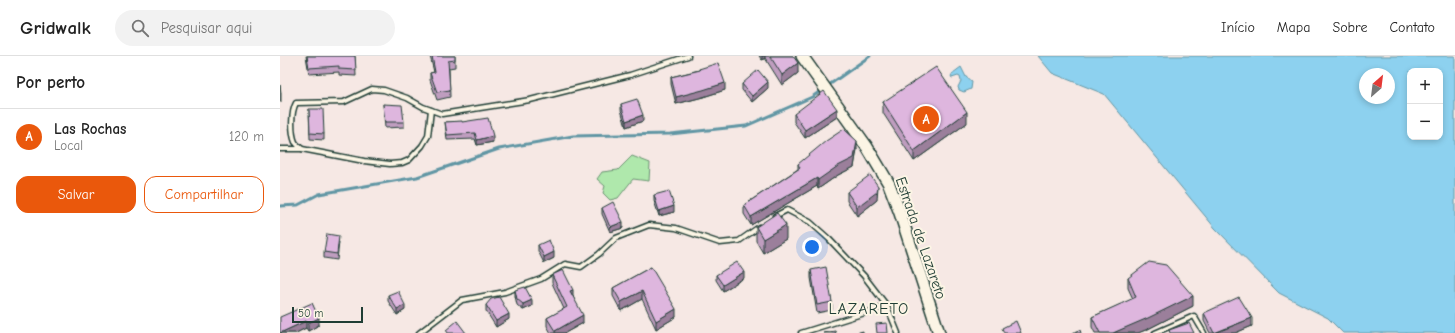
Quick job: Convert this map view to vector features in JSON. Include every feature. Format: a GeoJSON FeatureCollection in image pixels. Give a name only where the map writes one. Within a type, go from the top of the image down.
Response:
{"type":"FeatureCollection","features":[{"type":"Feature","properties":{"kind":"street","name":"Estrada de Lazareto"},"geometry":{"type":"LineString","coordinates":[[802,56],[867,146],[889,184],[900,213],[939,333]]}},
{"type":"Feature","properties":{"kind":"lane"},"geometry":{"type":"LineString","coordinates":[[302,149],[295,142],[292,128],[293,111],[296,103],[344,102],[372,89],[394,93],[407,98],[422,107],[442,114],[530,100],[630,75],[688,56]]}},
{"type":"Feature","properties":{"kind":"lane"},"geometry":{"type":"LineString","coordinates":[[280,150],[302,149],[364,161],[390,164],[402,163],[412,157],[422,146],[428,136],[431,110]]}},
{"type":"Feature","properties":{"kind":"lane"},"geometry":{"type":"LineString","coordinates":[[773,217],[787,210],[810,222],[829,239],[864,276],[887,306],[898,333]]}},
{"type":"Feature","properties":{"kind":"lane"},"geometry":{"type":"LineString","coordinates":[[419,333],[462,300],[505,292],[541,279],[565,264],[581,267],[599,254],[616,238],[649,225],[676,228],[720,244],[739,241],[762,225]]}},
{"type":"Feature","properties":{"kind":"lane"},"geometry":{"type":"LineString","coordinates":[[801,333],[887,306]]}},
{"type":"Feature","properties":{"kind":"lane"},"geometry":{"type":"LineString","coordinates":[[1155,333],[1194,316],[1204,333]]}},
{"type":"Feature","properties":{"kind":"green space"},"geometry":{"type":"Polygon","coordinates":[[[632,156],[650,163],[649,181],[633,179],[618,198],[610,200],[603,193],[605,186],[597,179],[602,172],[618,170],[632,156]]]}},
{"type":"Feature","properties":{"kind":"water"},"geometry":{"type":"Polygon","coordinates":[[[1038,56],[1455,56],[1455,333],[1343,333],[1328,318],[1279,293],[1215,228],[1104,94],[1052,73],[1038,56]]]}},
{"type":"Feature","properties":{"kind":"water"},"geometry":{"type":"Polygon","coordinates":[[[961,67],[966,77],[972,82],[971,89],[964,92],[959,90],[958,87],[961,81],[960,77],[958,76],[952,78],[951,76],[961,67]]]}},
{"type":"Feature","properties":{"kind":"building"},"geometry":{"type":"Polygon","coordinates":[[[307,56],[355,56],[356,70],[339,69],[339,66],[309,68],[307,56]]]}},
{"type":"Feature","properties":{"kind":"building"},"geometry":{"type":"Polygon","coordinates":[[[432,56],[455,56],[455,60],[448,61],[450,90],[437,92],[430,73],[435,72],[432,56]]]}},
{"type":"Feature","properties":{"kind":"building"},"geometry":{"type":"Polygon","coordinates":[[[770,56],[793,56],[798,63],[782,75],[770,56]]]}},
{"type":"Feature","properties":{"kind":"building"},"geometry":{"type":"Polygon","coordinates":[[[718,63],[725,83],[676,97],[671,77],[700,70],[699,69],[718,63]]]}},
{"type":"Feature","properties":{"kind":"building"},"geometry":{"type":"Polygon","coordinates":[[[936,67],[967,112],[914,151],[883,102],[936,67]]]}},
{"type":"Feature","properties":{"kind":"building"},"geometry":{"type":"Polygon","coordinates":[[[758,70],[768,82],[752,96],[742,84],[758,70]]]}},
{"type":"Feature","properties":{"kind":"building"},"geometry":{"type":"Polygon","coordinates":[[[824,91],[837,109],[805,130],[794,114],[824,91]]]}},
{"type":"Feature","properties":{"kind":"building"},"geometry":{"type":"Polygon","coordinates":[[[637,99],[643,115],[626,121],[621,104],[637,99]]]}},
{"type":"Feature","properties":{"kind":"building"},"geometry":{"type":"Polygon","coordinates":[[[383,104],[402,105],[404,122],[385,122],[383,104]]]}},
{"type":"Feature","properties":{"kind":"building"},"geometry":{"type":"Polygon","coordinates":[[[309,109],[323,109],[324,134],[310,133],[309,109]]]}},
{"type":"Feature","properties":{"kind":"building"},"geometry":{"type":"Polygon","coordinates":[[[488,118],[493,136],[477,140],[475,133],[447,135],[445,122],[462,122],[488,118]]]}},
{"type":"Feature","properties":{"kind":"building"},"geometry":{"type":"Polygon","coordinates":[[[844,129],[857,141],[854,158],[751,217],[744,205],[800,168],[798,164],[826,141],[844,129]]]}},
{"type":"Feature","properties":{"kind":"building"},"geometry":{"type":"Polygon","coordinates":[[[870,175],[878,186],[877,192],[857,207],[847,192],[870,175]]]}},
{"type":"Feature","properties":{"kind":"building"},"geometry":{"type":"Polygon","coordinates":[[[669,191],[674,206],[659,211],[654,195],[669,191]]]}},
{"type":"Feature","properties":{"kind":"building"},"geometry":{"type":"Polygon","coordinates":[[[613,202],[623,222],[610,227],[602,208],[613,202]]]}},
{"type":"Feature","properties":{"kind":"building"},"geometry":{"type":"Polygon","coordinates":[[[777,213],[786,225],[763,239],[756,227],[777,213]]]}},
{"type":"Feature","properties":{"kind":"building"},"geometry":{"type":"Polygon","coordinates":[[[327,234],[339,236],[337,254],[324,252],[327,234]]]}},
{"type":"Feature","properties":{"kind":"building"},"geometry":{"type":"Polygon","coordinates":[[[549,240],[554,252],[544,257],[538,245],[549,240]]]}},
{"type":"Feature","properties":{"kind":"building"},"geometry":{"type":"Polygon","coordinates":[[[737,262],[744,272],[723,285],[716,275],[737,262]]]}},
{"type":"Feature","properties":{"kind":"building"},"geometry":{"type":"Polygon","coordinates":[[[1149,262],[1166,265],[1193,296],[1113,333],[1100,333],[1092,317],[1136,297],[1128,278],[1149,262]]]}},
{"type":"Feature","properties":{"kind":"building"},"geometry":{"type":"Polygon","coordinates":[[[651,267],[676,309],[656,321],[642,291],[621,302],[613,288],[651,267]]]}},
{"type":"Feature","properties":{"kind":"building"},"geometry":{"type":"Polygon","coordinates":[[[826,267],[832,302],[817,305],[811,270],[826,267]]]}},
{"type":"Feature","properties":{"kind":"building"},"geometry":{"type":"Polygon","coordinates":[[[563,270],[573,290],[570,291],[583,315],[555,331],[547,318],[567,307],[552,275],[563,270]]]}},
{"type":"Feature","properties":{"kind":"building"},"geometry":{"type":"Polygon","coordinates":[[[525,287],[532,300],[523,304],[517,299],[515,290],[525,287]]]}},
{"type":"Feature","properties":{"kind":"building"},"geometry":{"type":"Polygon","coordinates":[[[398,291],[405,305],[397,309],[388,295],[398,291]]]}},
{"type":"Feature","properties":{"kind":"building"},"geometry":{"type":"Polygon","coordinates":[[[499,297],[509,314],[496,321],[486,305],[491,299],[499,297]]]}},
{"type":"Feature","properties":{"kind":"building"},"geometry":{"type":"Polygon","coordinates":[[[1239,297],[1252,318],[1214,333],[1204,313],[1239,297]]]}},
{"type":"Feature","properties":{"kind":"building"},"geometry":{"type":"Polygon","coordinates":[[[312,303],[319,318],[308,323],[306,321],[280,333],[280,317],[312,303]]]}},
{"type":"Feature","properties":{"kind":"building"},"geometry":{"type":"Polygon","coordinates":[[[457,321],[466,333],[448,333],[446,330],[457,321]]]}},
{"type":"Feature","properties":{"kind":"building"},"geometry":{"type":"Polygon","coordinates":[[[1016,321],[1021,333],[1004,333],[1002,328],[1016,321]]]}},
{"type":"Feature","properties":{"kind":"building"},"geometry":{"type":"Polygon","coordinates":[[[887,323],[888,333],[877,333],[876,324],[887,323]]]}},
{"type":"Feature","properties":{"kind":"building"},"geometry":{"type":"Polygon","coordinates":[[[1189,323],[1194,333],[1170,333],[1169,330],[1189,323]]]}},
{"type":"Feature","properties":{"kind":"building"},"geometry":{"type":"Polygon","coordinates":[[[1080,330],[1081,333],[1072,333],[1080,330]]]}},
{"type":"Feature","properties":{"kind":"building"},"geometry":{"type":"Polygon","coordinates":[[[835,331],[836,333],[823,333],[835,331]]]}},
{"type":"Feature","properties":{"kind":"waterway"},"geometry":{"type":"LineString","coordinates":[[280,206],[298,205],[319,194],[417,177],[499,149],[573,136],[670,134],[746,126],[812,97],[870,56]]}},
{"type":"Feature","properties":{"kind":"place","name":"Las Rochas"},"geometry":{"type":"Point","coordinates":[926,119]}},
{"type":"Feature","properties":{"kind":"district","name":"LAZARETO"},"geometry":{"type":"Point","coordinates":[869,309]}}]}
